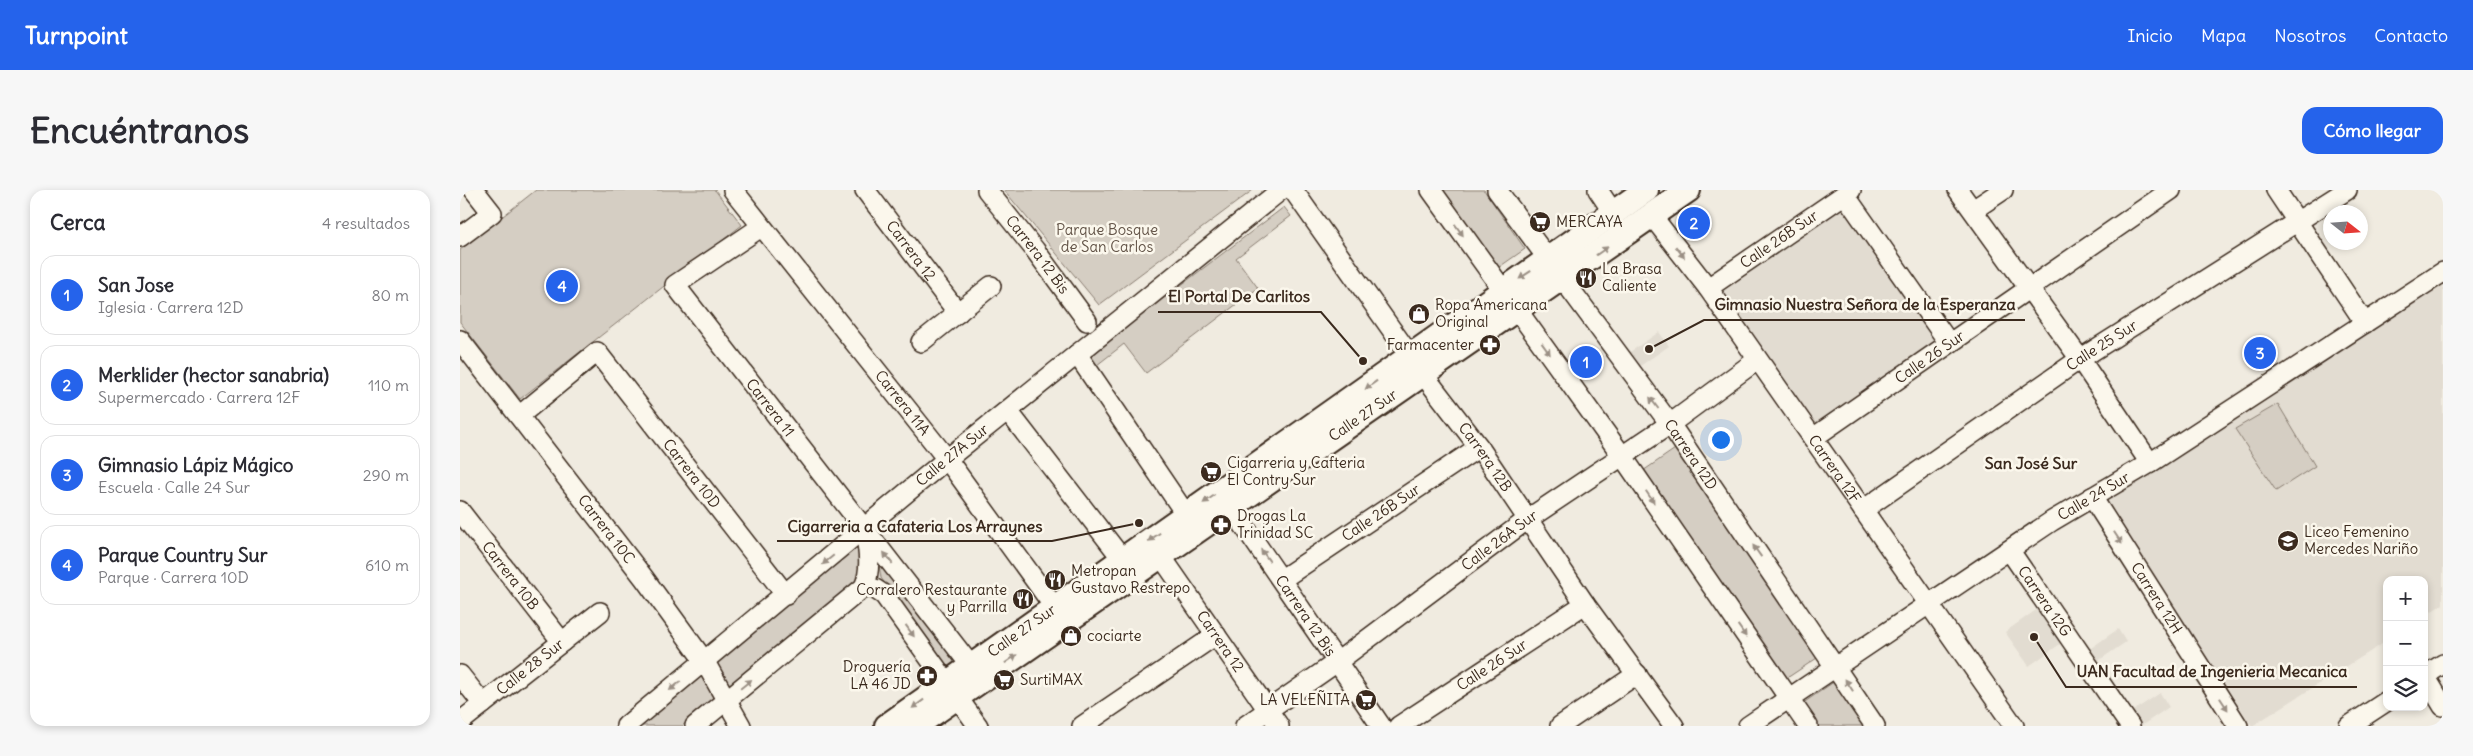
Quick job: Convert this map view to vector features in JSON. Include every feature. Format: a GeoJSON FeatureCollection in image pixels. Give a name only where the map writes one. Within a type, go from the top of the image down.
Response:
{"type":"FeatureCollection","features":[{"type":"Feature","properties":{"kind":"main road","name":"Calle 27 Sur"},"geometry":{"type":"LineString","coordinates":[[1128,567],[1161,556],[1192,522],[1231,507],[1417,365],[1503,290],[1646,190]]}},
{"type":"Feature","properties":{"kind":"main road","name":"Calle 27 Sur"},"geometry":{"type":"LineString","coordinates":[[887,726],[952,690],[1417,365],[1517,309],[1688,190]]}},
{"type":"Feature","properties":{"kind":"main road","name":"Calle 27 Sur"},"geometry":{"type":"LineString","coordinates":[[915,726],[952,690],[971,666],[1059,615]]}},
{"type":"Feature","properties":{"kind":"street"},"geometry":{"type":"LineString","coordinates":[[460,237],[492,214],[474,190]]}},
{"type":"Feature","properties":{"kind":"street","name":"Carrera 11A"},"geometry":{"type":"LineString","coordinates":[[733,190],[947,459],[1059,615]]}},
{"type":"Feature","properties":{"kind":"street","name":"Carrera 12"},"geometry":{"type":"LineString","coordinates":[[864,190],[958,313]]}},
{"type":"Feature","properties":{"kind":"street","name":"Carrera 12 Bis"},"geometry":{"type":"LineString","coordinates":[[987,190],[1087,320]]}},
{"type":"Feature","properties":{"kind":"street","name":"Calle 27A Sur"},"geometry":{"type":"LineString","coordinates":[[626,726],[786,595],[947,459],[1280,190]]}},
{"type":"Feature","properties":{"kind":"street","name":"Carrera 12B"},"geometry":{"type":"LineString","coordinates":[[1293,190],[1417,365],[1479,447],[1585,604],[1674,726]]}},
{"type":"Feature","properties":{"kind":"street"},"geometry":{"type":"LineString","coordinates":[[1431,190],[1623,456],[1808,726]]}},
{"type":"Feature","properties":{"kind":"street","name":"Carrera 12D"},"geometry":{"type":"LineString","coordinates":[[1497,190],[1546,260],[1670,424],[1836,665],[1875,726]]}},
{"type":"Feature","properties":{"kind":"street"},"geometry":{"type":"LineString","coordinates":[[1598,190],[1614,214]]}},
{"type":"Feature","properties":{"kind":"street"},"geometry":{"type":"LineString","coordinates":[[1958,190],[2030,287],[2150,462]]}},
{"type":"Feature","properties":{"kind":"street"},"geometry":{"type":"LineString","coordinates":[[1973,210],[2004,190]]}},
{"type":"Feature","properties":{"kind":"street","name":"Calle 26 Sur"},"geometry":{"type":"LineString","coordinates":[[1813,438],[2171,190]]}},
{"type":"Feature","properties":{"kind":"street"},"geometry":{"type":"LineString","coordinates":[[2276,190],[2365,323]]}},
{"type":"Feature","properties":{"kind":"street","name":"Calle 25 Sur"},"geometry":{"type":"LineString","coordinates":[[1863,510],[2080,359],[2347,190]]}},
{"type":"Feature","properties":{"kind":"street"},"geometry":{"type":"LineString","coordinates":[[1848,192],[1949,343]]}},
{"type":"Feature","properties":{"kind":"street","name":"Calle 26B Sur"},"geometry":{"type":"LineString","coordinates":[[1708,288],[1848,192]]}},
{"type":"Feature","properties":{"kind":"street","name":"Carrera 12F"},"geometry":{"type":"LineString","coordinates":[[1652,216],[1708,288],[2014,726]]}},
{"type":"Feature","properties":{"kind":"street","name":"Carrera 11"},"geometry":{"type":"LineString","coordinates":[[761,226],[675,285],[971,666]]}},
{"type":"Feature","properties":{"kind":"street","name":"Calle 24 Sur"},"geometry":{"type":"LineString","coordinates":[[1748,726],[1927,604],[2443,272]]}},
{"type":"Feature","properties":{"kind":"street"},"geometry":{"type":"LineString","coordinates":[[921,342],[991,286]]}},
{"type":"Feature","properties":{"kind":"street","name":"Carrera 10C"},"geometry":{"type":"LineString","coordinates":[[461,344],[644,578],[705,662],[725,701],[741,726]]}},
{"type":"Feature","properties":{"kind":"street","name":"Carrera 10D"},"geometry":{"type":"LineString","coordinates":[[519,416],[597,352],[786,595]]}},
{"type":"Feature","properties":{"kind":"street"},"geometry":{"type":"LineString","coordinates":[[1077,354],[1192,522]]}},
{"type":"Feature","properties":{"kind":"street","name":"Calle 26A Sur"},"geometry":{"type":"LineString","coordinates":[[1245,726],[1337,662],[1528,519],[1670,424],[1757,360]]}},
{"type":"Feature","properties":{"kind":"street"},"geometry":{"type":"LineString","coordinates":[[1008,411],[1128,567]]}},
{"type":"Feature","properties":{"kind":"street","name":"Calle 26B Sur"},"geometry":{"type":"LineString","coordinates":[[1282,579],[1479,447]]}},
{"type":"Feature","properties":{"kind":"street","name":"Carrera 12H"},"geometry":{"type":"LineString","coordinates":[[2092,497],[2238,726]]}},
{"type":"Feature","properties":{"kind":"street","name":"Carrera 12 Bis"},"geometry":{"type":"LineString","coordinates":[[1231,507],[1381,726]]}},
{"type":"Feature","properties":{"kind":"street","name":"Carrera 10B"},"geometry":{"type":"LineString","coordinates":[[460,511],[562,642]]}},
{"type":"Feature","properties":{"kind":"street"},"geometry":{"type":"LineString","coordinates":[[695,726],[864,587],[868,579],[869,562],[865,529]]}},
{"type":"Feature","properties":{"kind":"street","name":"Carrera 12G"},"geometry":{"type":"LineString","coordinates":[[2010,551],[2130,726]]}},
{"type":"Feature","properties":{"kind":"street","name":"Carrera 12"},"geometry":{"type":"LineString","coordinates":[[1161,556],[1279,726]]}},
{"type":"Feature","properties":{"kind":"street"},"geometry":{"type":"LineString","coordinates":[[864,587],[875,589],[884,595],[978,726]]}},
{"type":"Feature","properties":{"kind":"street","name":"Calle 26 Sur"},"geometry":{"type":"LineString","coordinates":[[1399,726],[1585,604]]}},
{"type":"Feature","properties":{"kind":"street","name":"Calle 28 Sur"},"geometry":{"type":"LineString","coordinates":[[460,722],[600,612]]}},
{"type":"Feature","properties":{"kind":"street"},"geometry":{"type":"LineString","coordinates":[[1082,726],[1216,635]]}},
{"type":"Feature","properties":{"kind":"street"},"geometry":{"type":"LineString","coordinates":[[2428,673],[2443,664]]}},
{"type":"Feature","properties":{"kind":"street"},"geometry":{"type":"LineString","coordinates":[[1560,726],[1637,674]]}},
{"type":"Feature","properties":{"kind":"street"},"geometry":{"type":"LineString","coordinates":[[460,675],[483,704]]}},
{"type":"Feature","properties":{"kind":"street"},"geometry":{"type":"LineString","coordinates":[[2428,682],[2443,706]]}},
{"type":"Feature","properties":{"kind":"street"},"geometry":{"type":"LineString","coordinates":[[2349,726],[2383,704]]}},
{"type":"Feature","properties":{"kind":"shaded area"},"geometry":{"type":"Polygon","coordinates":[[[1843,208],[1938,346],[1816,431],[1721,293],[1843,208]]]}},
{"type":"Feature","properties":{"kind":"shaded area","name":"Liceo Femenino Mercedes Nariño"},"geometry":{"type":"Polygon","coordinates":[[[2443,284],[2443,604],[2428,613],[2428,576],[2383,576],[2383,644],[2252,726],[2107,502],[2443,284]]]}},
{"type":"Feature","properties":{"kind":"shaded area"},"geometry":{"type":"Polygon","coordinates":[[[1659,332],[1669,346],[1640,366],[1630,352],[1659,332]]]}},
{"type":"Feature","properties":{"kind":"shaded area"},"geometry":{"type":"Polygon","coordinates":[[[2257,339],[2272,360],[2262,367],[2247,346],[2257,339]]]}},
{"type":"Feature","properties":{"kind":"shaded area"},"geometry":{"type":"Polygon","coordinates":[[[2039,608],[2063,642],[2029,666],[2005,632],[2039,608]]]}},
{"type":"Feature","properties":{"kind":"shaded area"},"geometry":{"type":"Polygon","coordinates":[[[2118,629],[2126,642],[2089,667],[2081,655],[2118,629]]]}},
{"type":"Feature","properties":{"kind":"shaded area"},"geometry":{"type":"Polygon","coordinates":[[[2160,693],[2169,707],[2141,726],[2130,726],[2124,717],[2160,693]]]}},
{"type":"Feature","properties":{"kind":"green space"},"geometry":{"type":"Polygon","coordinates":[[[536,190],[715,190],[742,225],[520,399],[460,322],[460,250],[536,190]]]}},
{"type":"Feature","properties":{"kind":"green space","name":"Parque Bosque de San Carlos"},"geometry":{"type":"Polygon","coordinates":[[[1004,190],[1253,190],[1099,305],[1004,190]]]}},
{"type":"Feature","properties":{"kind":"green space"},"geometry":{"type":"Polygon","coordinates":[[[1438,190],[1484,190],[1525,249],[1495,270],[1438,190]]]}},
{"type":"Feature","properties":{"kind":"green space"},"geometry":{"type":"Polygon","coordinates":[[[1284,207],[1291,216],[1236,258],[1258,288],[1146,373],[1124,344],[1097,365],[1089,355],[1284,207]]]}},
{"type":"Feature","properties":{"kind":"green space"},"geometry":{"type":"Polygon","coordinates":[[[2278,404],[2315,466],[2276,491],[2235,429],[2278,404]]]}},
{"type":"Feature","properties":{"kind":"green space"},"geometry":{"type":"Polygon","coordinates":[[[1678,447],[1820,656],[1781,682],[1640,473],[1678,447]]]}},
{"type":"Feature","properties":{"kind":"green space"},"geometry":{"type":"Polygon","coordinates":[[[859,542],[864,559],[857,584],[728,689],[713,663],[859,542]]]}},
{"type":"Feature","properties":{"kind":"green space"},"geometry":{"type":"Polygon","coordinates":[[[876,545],[959,661],[947,670],[881,578],[876,545]]]}},
{"type":"Feature","properties":{"kind":"green space"},"geometry":{"type":"Polygon","coordinates":[[[701,674],[715,699],[682,726],[638,726],[701,674]]]}},
{"type":"Feature","properties":{"kind":"green space"},"geometry":{"type":"Polygon","coordinates":[[[1835,681],[1867,726],[1812,726],[1799,706],[1835,681]]]}},
{"type":"Feature","properties":{"kind":"place","name":"MERCAYA"},"geometry":{"type":"Point","coordinates":[1540,222]}},
{"type":"Feature","properties":{"kind":"place","name":"Merklider (hector sanabria)"},"geometry":{"type":"Point","coordinates":[1694,223]}},
{"type":"Feature","properties":{"kind":"place","name":"La Brasa Caliente"},"geometry":{"type":"Point","coordinates":[1586,278]}},
{"type":"Feature","properties":{"kind":"place","name":"Parque Country Sur"},"geometry":{"type":"Point","coordinates":[562,286]}},
{"type":"Feature","properties":{"kind":"place","name":"Ropa Americana Original"},"geometry":{"type":"Point","coordinates":[1419,314]}},
{"type":"Feature","properties":{"kind":"place","name":"Farmacenter"},"geometry":{"type":"Point","coordinates":[1490,345]}},
{"type":"Feature","properties":{"kind":"place","name":"Gimnasio Nuestra Señora de la Esperanza"},"geometry":{"type":"Point","coordinates":[1649,349]}},
{"type":"Feature","properties":{"kind":"place","name":"Gimnasio Lápiz Mágico"},"geometry":{"type":"Point","coordinates":[2260,353]}},
{"type":"Feature","properties":{"kind":"place","name":"El Portal De Carlitos"},"geometry":{"type":"Point","coordinates":[1363,361]}},
{"type":"Feature","properties":{"kind":"place","name":"San Jose"},"geometry":{"type":"Point","coordinates":[1586,362]}},
{"type":"Feature","properties":{"kind":"place","name":"Cigarreria y Cafteria El Contry Sur"},"geometry":{"type":"Point","coordinates":[1211,472]}},
{"type":"Feature","properties":{"kind":"place","name":"Cigarreria a Cafateria Los Arraynes"},"geometry":{"type":"Point","coordinates":[1139,523]}},
{"type":"Feature","properties":{"kind":"place","name":"Drogas La Trinidad SC"},"geometry":{"type":"Point","coordinates":[1221,525]}},
{"type":"Feature","properties":{"kind":"place","name":"Liceo Femenino Mercedes Nariño"},"geometry":{"type":"Point","coordinates":[2288,541]}},
{"type":"Feature","properties":{"kind":"place","name":"Metropan Gustavo Restrepo"},"geometry":{"type":"Point","coordinates":[1055,580]}},
{"type":"Feature","properties":{"kind":"place","name":"Corralero Restaurante y Parrilla"},"geometry":{"type":"Point","coordinates":[1023,599]}},
{"type":"Feature","properties":{"kind":"place","name":"cociarte"},"geometry":{"type":"Point","coordinates":[1071,636]}},
{"type":"Feature","properties":{"kind":"place","name":"UAN Facultad de Ingenieria Mecanica"},"geometry":{"type":"Point","coordinates":[2034,637]}},
{"type":"Feature","properties":{"kind":"place","name":"Droguería LA 46 JD"},"geometry":{"type":"Point","coordinates":[927,676]}},
{"type":"Feature","properties":{"kind":"place","name":"SurtiMAX"},"geometry":{"type":"Point","coordinates":[1004,680]}},
{"type":"Feature","properties":{"kind":"place","name":"LA VELEÑITA"},"geometry":{"type":"Point","coordinates":[1366,700]}},
{"type":"Feature","properties":{"kind":"district","name":"San José Sur"},"geometry":{"type":"Point","coordinates":[2031,463]}}]}
